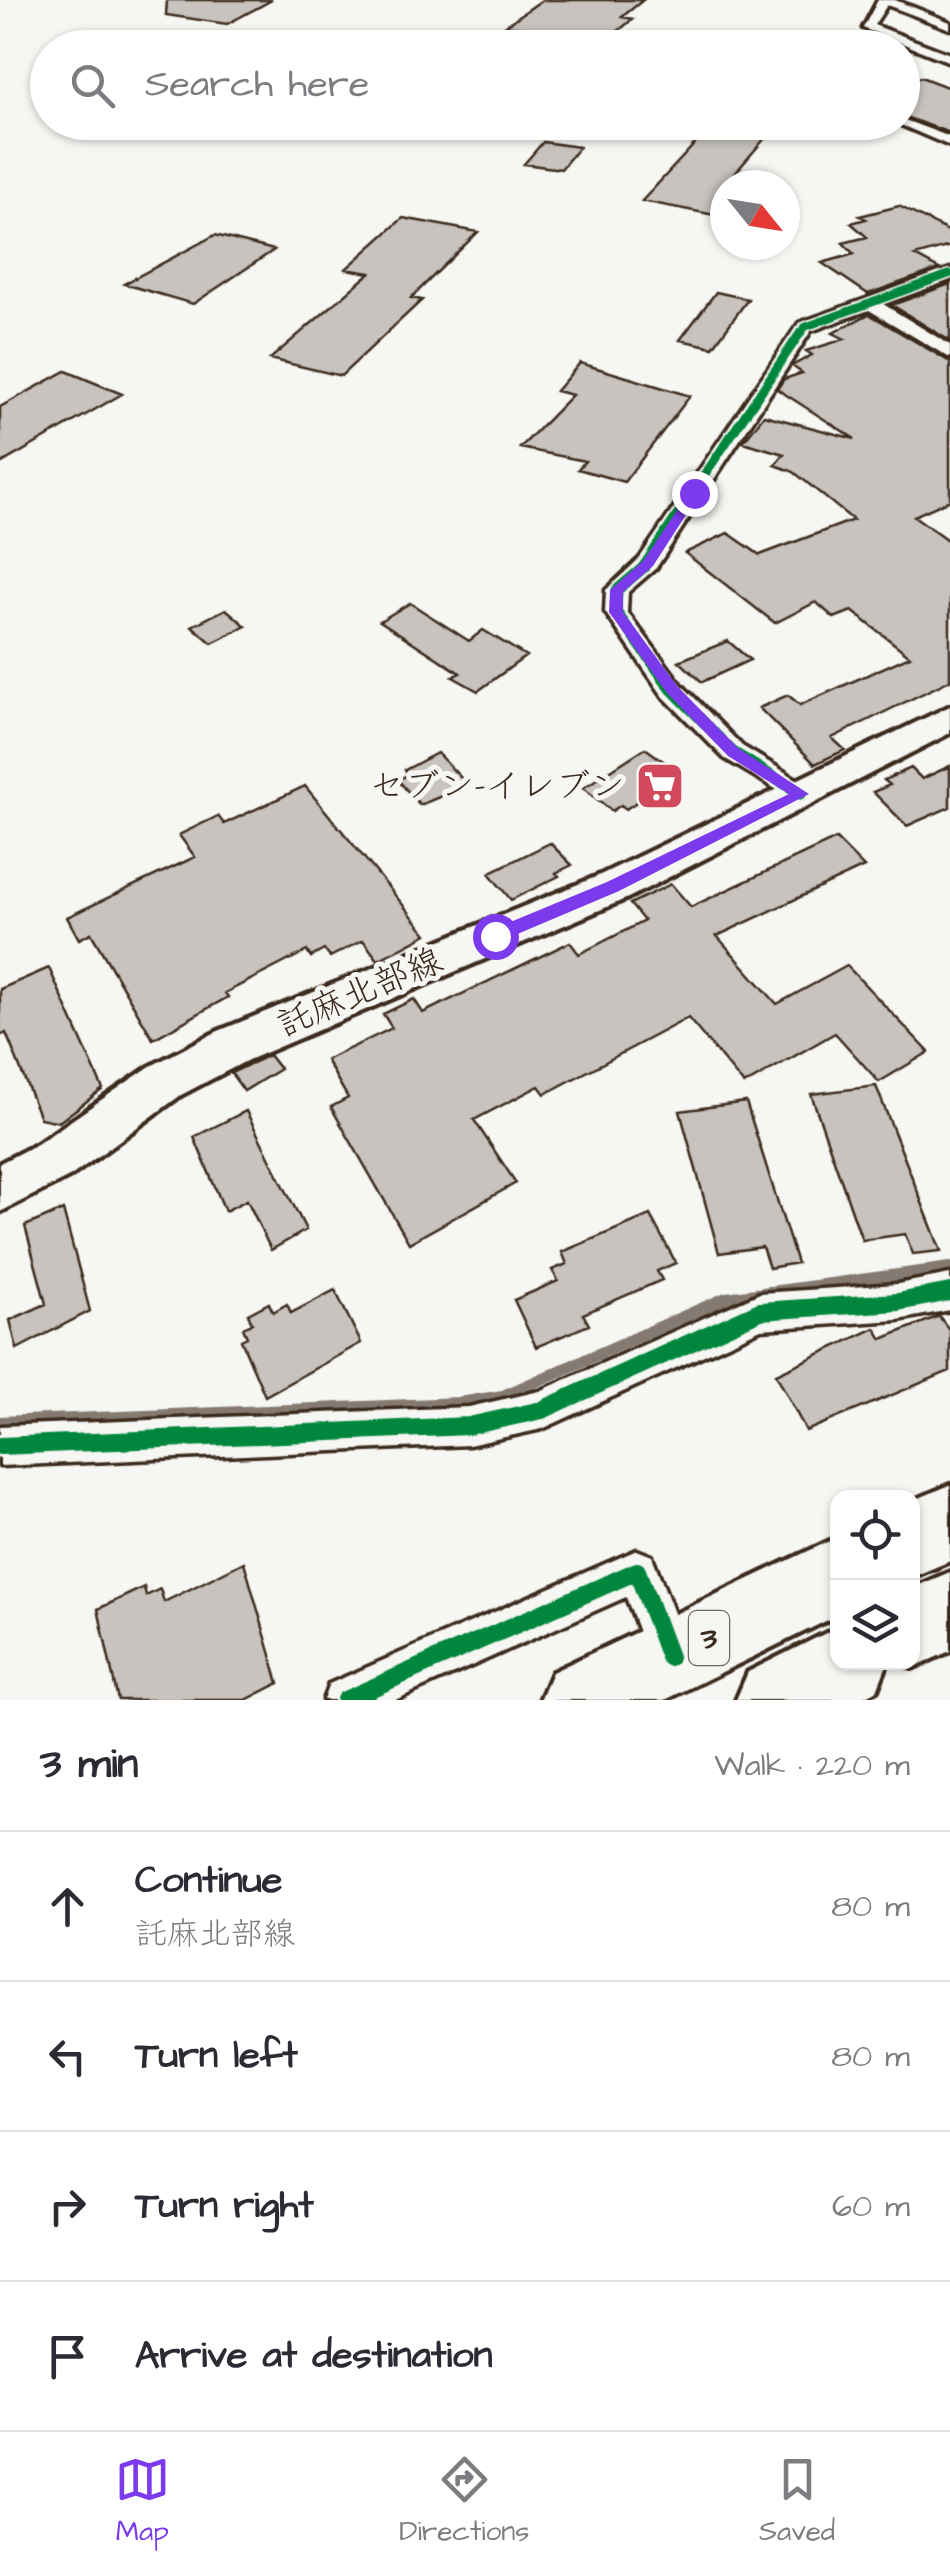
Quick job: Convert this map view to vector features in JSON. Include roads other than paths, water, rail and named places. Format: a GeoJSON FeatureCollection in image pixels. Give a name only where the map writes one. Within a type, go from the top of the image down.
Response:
{"type":"FeatureCollection","features":[{"type":"Feature","properties":{"kind":"highway"},"geometry":{"type":"LineString","coordinates":[[920,1536],[950,1522]]}},
{"type":"Feature","properties":{"kind":"highway","name":"3"},"geometry":{"type":"LineString","coordinates":[[580,1700],[830,1580]]}},
{"type":"Feature","properties":{"kind":"highway"},"geometry":{"type":"LineString","coordinates":[[920,1626],[950,1610]]}},
{"type":"Feature","properties":{"kind":"highway"},"geometry":{"type":"LineString","coordinates":[[776,1700],[834,1670]]}},
{"type":"Feature","properties":{"kind":"main road","name":"託麻北部線"},"geometry":{"type":"LineString","coordinates":[[0,1190],[54,1160],[165,1081],[232,1046],[613,887],[950,718]]}},
{"type":"Feature","properties":{"kind":"street"},"geometry":{"type":"LineString","coordinates":[[877,30],[867,26],[884,0],[950,26]]}},
{"type":"Feature","properties":{"kind":"street"},"geometry":{"type":"LineString","coordinates":[[920,46],[950,58]]}},
{"type":"Feature","properties":{"kind":"street"},"geometry":{"type":"LineString","coordinates":[[920,130],[950,142]]}},
{"type":"Feature","properties":{"kind":"street"},"geometry":{"type":"LineString","coordinates":[[801,794],[733,752],[672,690],[616,612],[616,590],[648,564],[806,327],[950,274]]}},
{"type":"Feature","properties":{"kind":"street"},"geometry":{"type":"LineString","coordinates":[[870,303],[950,353]]}},
{"type":"Feature","properties":{"kind":"street"},"geometry":{"type":"LineString","coordinates":[[0,1446],[468,1426],[542,1410],[760,1311],[898,1302],[950,1292]]}},
{"type":"Feature","properties":{"kind":"street"},"geometry":{"type":"LineString","coordinates":[[345,1700],[636,1571],[669,1657]]}},
{"type":"Feature","properties":{"kind":"waterway"},"geometry":{"type":"LineString","coordinates":[[0,1422],[459,1403],[503,1396],[726,1298],[950,1268]]}},
{"type":"Feature","properties":{"kind":"place","name":"セブン-イレブン"},"geometry":{"type":"Point","coordinates":[660,786]}}]}
